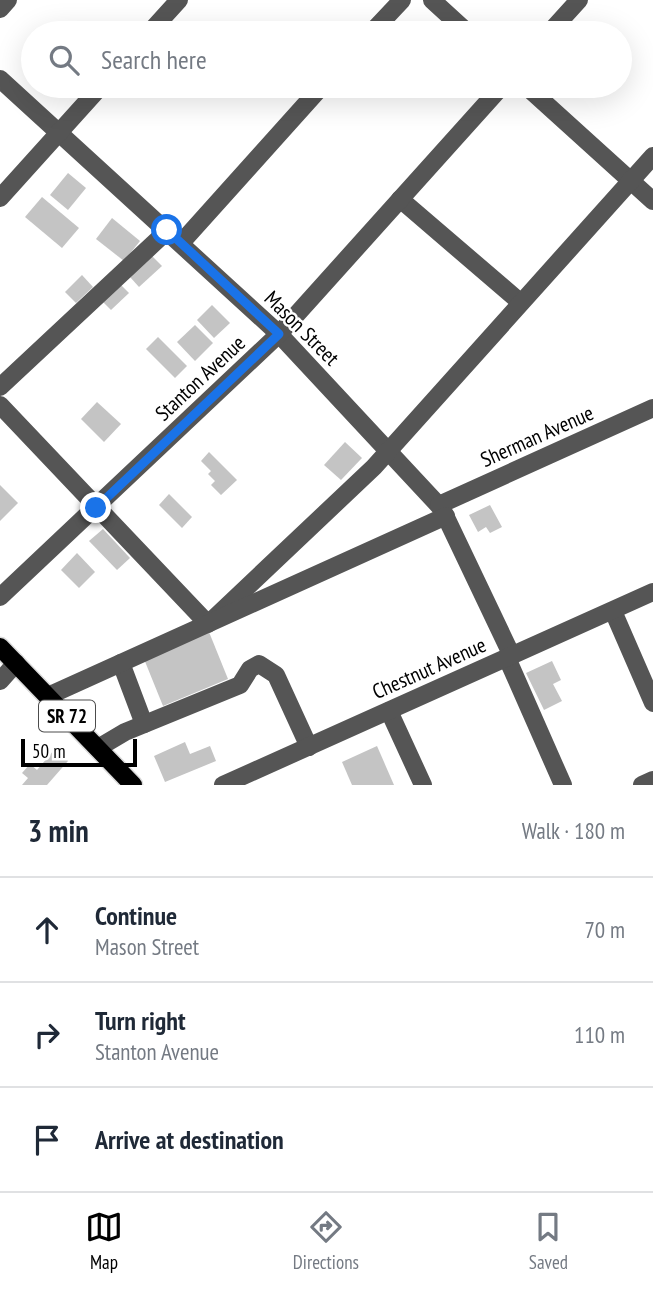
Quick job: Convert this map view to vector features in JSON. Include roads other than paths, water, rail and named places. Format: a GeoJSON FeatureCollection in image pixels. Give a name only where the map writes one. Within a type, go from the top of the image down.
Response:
{"type":"FeatureCollection","features":[{"type":"Feature","properties":{"kind":"main road","name":"SR 72"},"geometry":{"type":"LineString","coordinates":[[0,647],[132,785]]}},
{"type":"Feature","properties":{"kind":"street"},"geometry":{"type":"LineString","coordinates":[[0,9],[8,0]]}},
{"type":"Feature","properties":{"kind":"street"},"geometry":{"type":"LineString","coordinates":[[160,21],[179,0]]}},
{"type":"Feature","properties":{"kind":"street"},"geometry":{"type":"LineString","coordinates":[[382,21],[402,0]]}},
{"type":"Feature","properties":{"kind":"street"},"geometry":{"type":"LineString","coordinates":[[432,0],[455,21]]}},
{"type":"Feature","properties":{"kind":"street"},"geometry":{"type":"LineString","coordinates":[[560,21],[579,0]]}},
{"type":"Feature","properties":{"kind":"street","name":"Mason Street"},"geometry":{"type":"LineString","coordinates":[[0,79],[21,98]]}},
{"type":"Feature","properties":{"kind":"street","name":"Mason Street"},"geometry":{"type":"LineString","coordinates":[[21,98],[279,334],[442,510],[509,657],[563,785]]}},
{"type":"Feature","properties":{"kind":"street"},"geometry":{"type":"LineString","coordinates":[[0,198],[90,98]]}},
{"type":"Feature","properties":{"kind":"street"},"geometry":{"type":"LineString","coordinates":[[181,243],[311,98]]}},
{"type":"Feature","properties":{"kind":"street","name":"Stanton Avenue"},"geometry":{"type":"LineString","coordinates":[[0,597],[279,334],[491,98]]}},
{"type":"Feature","properties":{"kind":"street"},"geometry":{"type":"LineString","coordinates":[[539,98],[653,201]]}},
{"type":"Feature","properties":{"kind":"street"},"geometry":{"type":"LineString","coordinates":[[3,415],[208,624],[389,451],[653,156]]}},
{"type":"Feature","properties":{"kind":"street"},"geometry":{"type":"LineString","coordinates":[[400,199],[520,302]]}},
{"type":"Feature","properties":{"kind":"street"},"geometry":{"type":"LineString","coordinates":[[0,387],[167,230]]}},
{"type":"Feature","properties":{"kind":"street","name":"Sherman Avenue"},"geometry":{"type":"LineString","coordinates":[[48,696],[208,624],[653,408]]}},
{"type":"Feature","properties":{"kind":"street","name":"Chestnut Avenue"},"geometry":{"type":"LineString","coordinates":[[223,785],[653,593]]}},
{"type":"Feature","properties":{"kind":"street"},"geometry":{"type":"LineString","coordinates":[[613,611],[653,703]]}},
{"type":"Feature","properties":{"kind":"street"},"geometry":{"type":"LineString","coordinates":[[0,681],[16,663]]}},
{"type":"Feature","properties":{"kind":"street"},"geometry":{"type":"LineString","coordinates":[[121,663],[144,724]]}},
{"type":"Feature","properties":{"kind":"street"},"geometry":{"type":"LineString","coordinates":[[98,748],[144,724],[240,685],[250,669],[258,664],[276,675],[309,747]]}},
{"type":"Feature","properties":{"kind":"street"},"geometry":{"type":"LineString","coordinates":[[389,711],[424,785]]}},
{"type":"Feature","properties":{"kind":"street"},"geometry":{"type":"LineString","coordinates":[[642,785],[653,780]]}}]}
